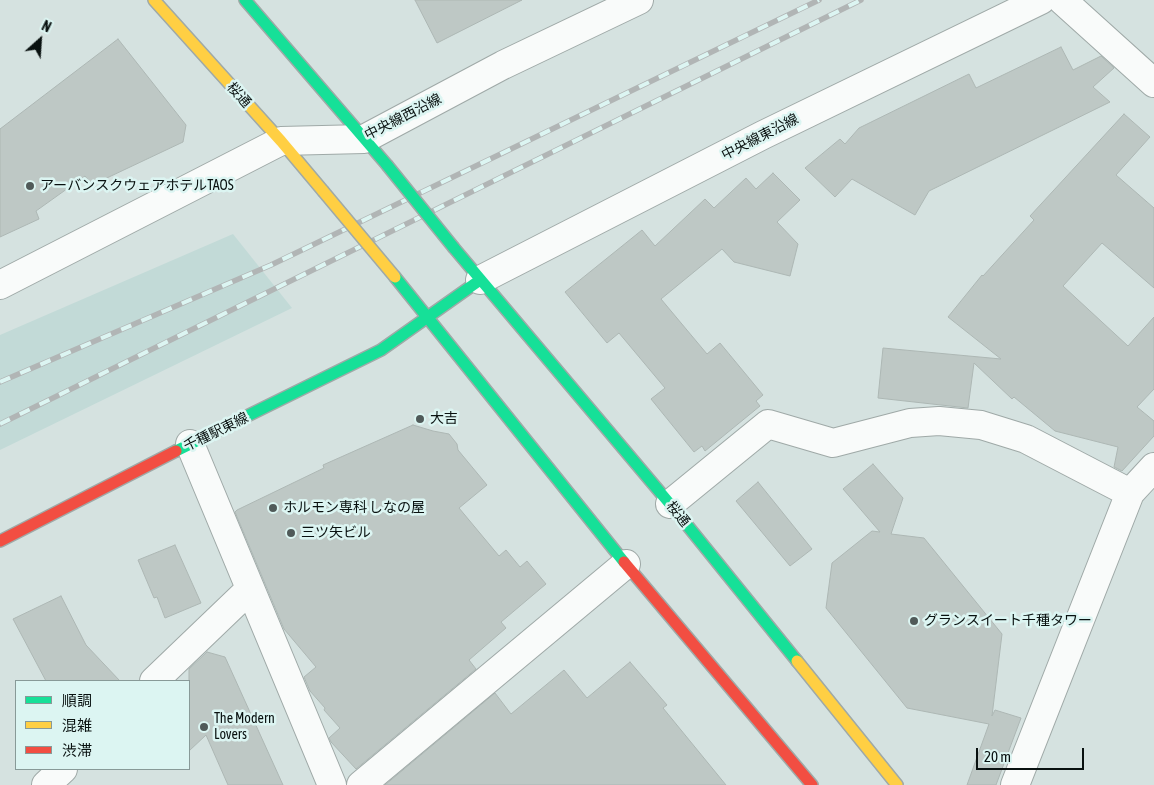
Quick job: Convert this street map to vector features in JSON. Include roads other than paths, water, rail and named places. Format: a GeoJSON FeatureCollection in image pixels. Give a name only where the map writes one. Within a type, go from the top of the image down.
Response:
{"type":"FeatureCollection","features":[{"type":"Feature","properties":{"kind":"street","name":"桜通"},"geometry":{"type":"LineString","coordinates":[[154,0],[281,141],[428,317]]}},
{"type":"Feature","properties":{"kind":"street"},"geometry":{"type":"LineString","coordinates":[[245,0],[364,139]]}},
{"type":"Feature","properties":{"kind":"street","name":"中央線西沿線"},"geometry":{"type":"LineString","coordinates":[[0,285],[281,141],[364,139],[503,65],[639,0]]}},
{"type":"Feature","properties":{"kind":"street","name":"中央線東沿線"},"geometry":{"type":"LineString","coordinates":[[480,280],[763,134],[1042,0]]}},
{"type":"Feature","properties":{"kind":"street"},"geometry":{"type":"LineString","coordinates":[[1062,0],[1154,83]]}},
{"type":"Feature","properties":{"kind":"street","name":"桜通"},"geometry":{"type":"LineString","coordinates":[[364,139],[480,280],[670,504],[897,785]]}},
{"type":"Feature","properties":{"kind":"street","name":"千種駅東線"},"geometry":{"type":"LineString","coordinates":[[0,541],[190,444],[381,350],[480,280]]}},
{"type":"Feature","properties":{"kind":"street"},"geometry":{"type":"LineString","coordinates":[[428,317],[626,564],[812,785]]}},
{"type":"Feature","properties":{"kind":"street"},"geometry":{"type":"LineString","coordinates":[[670,504],[768,424],[833,443],[910,423],[939,421],[981,425],[1026,438],[1146,479],[1015,785]]}},
{"type":"Feature","properties":{"kind":"street"},"geometry":{"type":"LineString","coordinates":[[190,444],[332,785]]}},
{"type":"Feature","properties":{"kind":"street"},"geometry":{"type":"LineString","coordinates":[[361,785],[626,564]]}},
{"type":"Feature","properties":{"kind":"street"},"geometry":{"type":"LineString","coordinates":[[155,680],[250,589]]}},
{"type":"Feature","properties":{"kind":"street"},"geometry":{"type":"LineString","coordinates":[[46,785],[62,770]]}},
{"type":"Feature","properties":{"kind":"railway"},"geometry":{"type":"LineString","coordinates":[[0,382],[271,265],[819,0]]}},
{"type":"Feature","properties":{"kind":"railway"},"geometry":{"type":"LineString","coordinates":[[0,424],[861,0]]}},
{"type":"Feature","properties":{"kind":"place","name":"アーバンスクウェアホテルTAOS"},"geometry":{"type":"Point","coordinates":[30,186]}},
{"type":"Feature","properties":{"kind":"place","name":"大吉"},"geometry":{"type":"Point","coordinates":[420,419]}},
{"type":"Feature","properties":{"kind":"place","name":"ホルモン専科 しなの屋"},"geometry":{"type":"Point","coordinates":[273,508]}},
{"type":"Feature","properties":{"kind":"place","name":"三ツ矢ビル"},"geometry":{"type":"Point","coordinates":[291,533]}},
{"type":"Feature","properties":{"kind":"place","name":"グランスイート千種タワー"},"geometry":{"type":"Point","coordinates":[914,621]}},
{"type":"Feature","properties":{"kind":"place","name":"The Modern Lovers"},"geometry":{"type":"Point","coordinates":[204,727]}}]}
